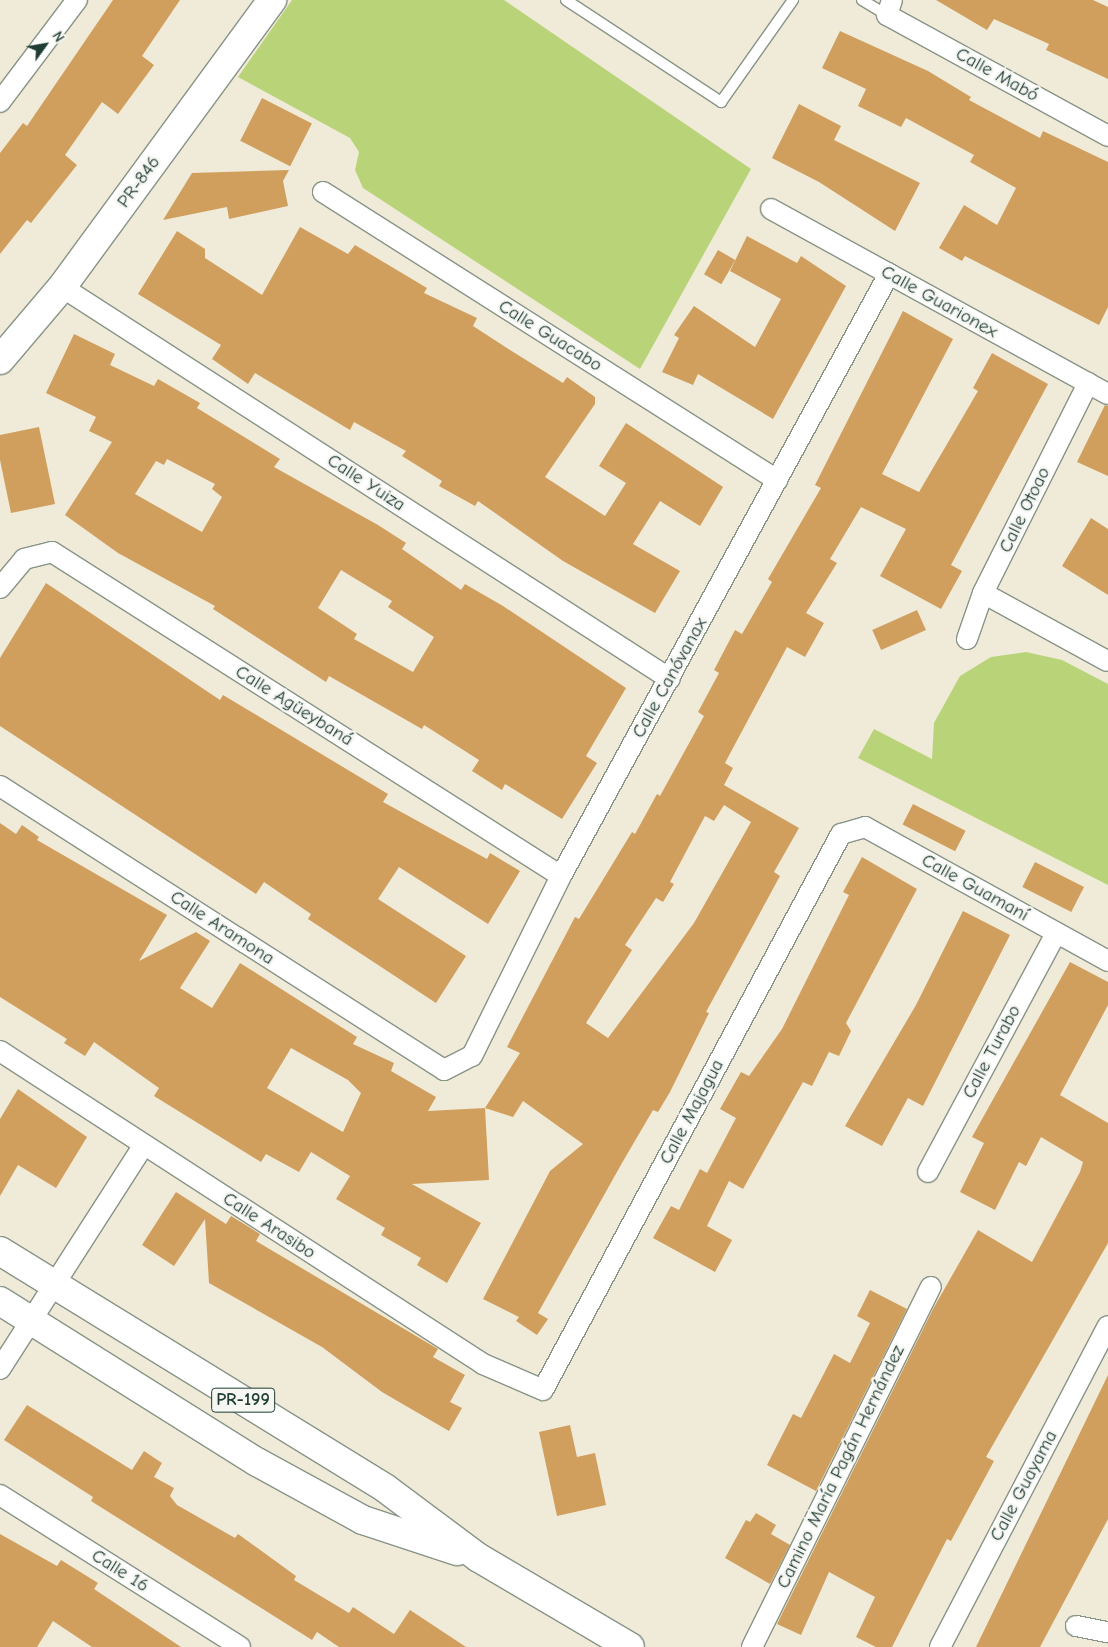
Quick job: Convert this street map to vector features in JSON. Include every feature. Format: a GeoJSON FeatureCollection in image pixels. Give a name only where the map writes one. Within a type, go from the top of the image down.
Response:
{"type":"FeatureCollection","features":[{"type":"Feature","properties":{"kind":"main road","name":"PR-846"},"geometry":{"type":"LineString","coordinates":[[0,360],[62,287],[272,0]]}},
{"type":"Feature","properties":{"kind":"main road","name":"PR-199"},"geometry":{"type":"LineString","coordinates":[[0,1251],[385,1488],[479,1558],[630,1647]]}},
{"type":"Feature","properties":{"kind":"main road","name":"PR-199"},"geometry":{"type":"LineString","coordinates":[[0,1301],[257,1462],[363,1520],[479,1558]]}},
{"type":"Feature","properties":{"kind":"street"},"geometry":{"type":"LineString","coordinates":[[0,102],[77,0]]}},
{"type":"Feature","properties":{"kind":"street","name":"Calle Mabó"},"geometry":{"type":"LineString","coordinates":[[890,7],[1108,136]]}},
{"type":"Feature","properties":{"kind":"street","name":"Calle Guacabo"},"geometry":{"type":"LineString","coordinates":[[323,192],[777,480]]}},
{"type":"Feature","properties":{"kind":"street","name":"Calle Guarionex"},"geometry":{"type":"LineString","coordinates":[[771,209],[1108,394]]}},
{"type":"Feature","properties":{"kind":"street","name":"Calle Canóvanax"},"geometry":{"type":"LineString","coordinates":[[444,1070],[472,1056],[561,876],[889,274]]}},
{"type":"Feature","properties":{"kind":"street","name":"Calle Yuiza"},"geometry":{"type":"LineString","coordinates":[[62,287],[670,679]]}},
{"type":"Feature","properties":{"kind":"street","name":"Calle Otoao"},"geometry":{"type":"LineString","coordinates":[[967,639],[983,593],[1088,383]]}},
{"type":"Feature","properties":{"kind":"street","name":"Calle Agüeybaná"},"geometry":{"type":"LineString","coordinates":[[0,588],[24,559],[52,552],[561,876]]}},
{"type":"Feature","properties":{"kind":"street"},"geometry":{"type":"LineString","coordinates":[[983,593],[1106,661]]}},
{"type":"Feature","properties":{"kind":"street","name":"Calle Aramona"},"geometry":{"type":"LineString","coordinates":[[0,786],[444,1070]]}},
{"type":"Feature","properties":{"kind":"street","name":"Calle Guamaní"},"geometry":{"type":"LineString","coordinates":[[841,834],[866,827],[1108,961]]}},
{"type":"Feature","properties":{"kind":"street","name":"Calle Majagua"},"geometry":{"type":"LineString","coordinates":[[543,1390],[841,834]]}},
{"type":"Feature","properties":{"kind":"street","name":"Calle Turabo"},"geometry":{"type":"LineString","coordinates":[[928,1172],[1056,933]]}},
{"type":"Feature","properties":{"kind":"street","name":"Calle Arasibo"},"geometry":{"type":"LineString","coordinates":[[0,1051],[483,1364],[543,1390]]}},
{"type":"Feature","properties":{"kind":"street"},"geometry":{"type":"LineString","coordinates":[[0,1369],[144,1145]]}},
{"type":"Feature","properties":{"kind":"street","name":"Camino María Pagán Hernández"},"geometry":{"type":"LineString","coordinates":[[752,1647],[931,1287]]}},
{"type":"Feature","properties":{"kind":"street","name":"Calle Guayama"},"geometry":{"type":"LineString","coordinates":[[940,1647],[1108,1326]]}},
{"type":"Feature","properties":{"kind":"street","name":"Calle 16"},"geometry":{"type":"LineString","coordinates":[[0,1495],[240,1647]]}},
{"type":"Feature","properties":{"kind":"street"},"geometry":{"type":"LineString","coordinates":[[1076,1626],[1108,1632]]}},
{"type":"Feature","properties":{"kind":"lane"},"geometry":{"type":"LineString","coordinates":[[566,0],[721,102],[793,0]]}},
{"type":"Feature","properties":{"kind":"lane"},"geometry":{"type":"LineString","coordinates":[[862,0],[890,7]]}},
{"type":"Feature","properties":{"kind":"green space"},"geometry":{"type":"Polygon","coordinates":[[[292,0],[504,0],[751,169],[640,369],[363,188],[355,170],[359,152],[350,138],[238,77],[292,0]]]}},
{"type":"Feature","properties":{"kind":"green space"},"geometry":{"type":"Polygon","coordinates":[[[1026,652],[1062,660],[1108,684],[1108,885],[858,758],[874,729],[932,759],[934,723],[960,676],[991,657],[1026,652]]]}},
{"type":"Feature","properties":{"kind":"building"},"geometry":{"type":"Polygon","coordinates":[[[113,0],[180,0],[142,56],[154,65],[118,114],[102,102],[65,155],[77,165],[31,223],[27,220],[0,254],[0,153],[23,123],[27,126],[113,0]]]}},
{"type":"Feature","properties":{"kind":"building"},"geometry":{"type":"Polygon","coordinates":[[[936,0],[1093,0],[1108,7],[1108,79],[1046,50],[1049,44],[994,19],[987,30],[936,0]]]}},
{"type":"Feature","properties":{"kind":"building"},"geometry":{"type":"Polygon","coordinates":[[[840,31],[928,71],[971,97],[969,100],[1040,138],[1043,131],[1108,162],[1108,307],[1099,325],[965,256],[962,261],[939,248],[964,205],[997,225],[1016,188],[970,162],[974,155],[906,118],[901,127],[858,106],[866,89],[822,68],[840,31]]]}},
{"type":"Feature","properties":{"kind":"building"},"geometry":{"type":"Polygon","coordinates":[[[262,98],[312,123],[290,166],[240,141],[262,98]]]}},
{"type":"Feature","properties":{"kind":"building"},"geometry":{"type":"Polygon","coordinates":[[[799,104],[841,126],[834,140],[920,183],[895,231],[819,182],[772,158],[799,104]]]}},
{"type":"Feature","properties":{"kind":"building"},"geometry":{"type":"Polygon","coordinates":[[[289,170],[283,181],[288,206],[229,219],[227,207],[163,220],[192,173],[289,170]]]}},
{"type":"Feature","properties":{"kind":"building"},"geometry":{"type":"Polygon","coordinates":[[[300,227],[348,254],[355,245],[427,288],[424,293],[477,318],[473,326],[510,350],[563,383],[567,377],[595,397],[595,404],[545,477],[605,516],[626,483],[599,466],[626,423],[723,487],[700,526],[660,501],[633,544],[680,571],[655,613],[563,561],[478,501],[475,506],[439,486],[442,481],[402,456],[406,451],[354,422],[350,430],[255,373],[248,384],[212,359],[221,345],[138,294],[177,231],[205,249],[205,258],[262,295],[300,227]]]}},
{"type":"Feature","properties":{"kind":"building"},"geometry":{"type":"Polygon","coordinates":[[[747,236],[797,263],[801,256],[846,286],[773,419],[698,374],[693,385],[662,372],[679,338],[674,335],[694,306],[755,347],[781,299],[730,271],[747,236]]]}},
{"type":"Feature","properties":{"kind":"building"},"geometry":{"type":"Polygon","coordinates":[[[718,250],[735,260],[721,284],[704,274],[718,250]]]}},
{"type":"Feature","properties":{"kind":"building"},"geometry":{"type":"Polygon","coordinates":[[[903,311],[953,339],[882,474],[919,492],[978,391],[973,388],[992,353],[1048,384],[951,565],[962,571],[941,609],[880,576],[906,529],[861,507],[830,559],[837,563],[806,613],[824,623],[805,657],[787,647],[725,763],[733,768],[724,785],[799,828],[774,872],[780,876],[706,1012],[709,1013],[670,1092],[658,1112],[653,1110],[538,1313],[548,1319],[537,1335],[516,1321],[519,1317],[483,1299],[550,1171],[583,1144],[523,1101],[513,1117],[485,1108],[520,1053],[507,1047],[575,917],[579,919],[632,832],[635,834],[657,794],[660,796],[704,716],[698,712],[719,673],[714,670],[735,630],[742,634],[772,582],[768,579],[821,488],[815,485],[903,311]],[[724,805],[714,821],[705,816],[670,882],[674,884],[663,902],[656,898],[625,945],[632,950],[586,1023],[608,1038],[694,923],[751,822],[724,805]]]}},
{"type":"Feature","properties":{"kind":"building"},"geometry":{"type":"Polygon","coordinates":[[[74,334],[115,354],[110,365],[154,386],[158,379],[200,403],[197,408],[280,459],[274,467],[378,525],[406,543],[402,549],[461,590],[465,584],[503,606],[626,688],[586,756],[597,763],[562,819],[505,784],[502,790],[472,771],[479,760],[424,725],[422,729],[329,676],[326,682],[213,609],[215,606],[118,553],[65,515],[112,442],[89,431],[96,417],[46,393],[74,334]],[[167,459],[164,465],[156,461],[135,494],[202,532],[222,497],[212,489],[215,484],[167,459]],[[341,570],[318,608],[357,634],[354,639],[413,672],[434,637],[388,607],[392,601],[341,570]]]}},
{"type":"Feature","properties":{"kind":"building"},"geometry":{"type":"Polygon","coordinates":[[[1105,405],[1108,406],[1108,476],[1077,462],[1105,405]]]}},
{"type":"Feature","properties":{"kind":"building"},"geometry":{"type":"Polygon","coordinates":[[[39,427],[55,504],[11,513],[0,460],[0,435],[39,427]]]}},
{"type":"Feature","properties":{"kind":"building"},"geometry":{"type":"Polygon","coordinates":[[[1091,518],[1108,529],[1108,595],[1062,566],[1091,518]]]}},
{"type":"Feature","properties":{"kind":"building"},"geometry":{"type":"Polygon","coordinates":[[[46,583],[220,700],[223,695],[388,794],[383,802],[487,859],[490,853],[520,871],[488,924],[399,867],[378,899],[466,956],[436,1003],[308,919],[311,914],[264,882],[256,894],[0,726],[0,658],[46,583]]]}},
{"type":"Feature","properties":{"kind":"building"},"geometry":{"type":"Polygon","coordinates":[[[917,610],[926,630],[881,650],[872,630],[917,610]]]}},
{"type":"Feature","properties":{"kind":"building"},"geometry":{"type":"Polygon","coordinates":[[[913,804],[966,831],[955,851],[903,824],[913,804]]]}},
{"type":"Feature","properties":{"kind":"building"},"geometry":{"type":"Polygon","coordinates":[[[0,823],[16,834],[22,825],[39,837],[37,840],[167,915],[139,961],[196,932],[210,941],[180,988],[212,1008],[240,963],[357,1037],[353,1044],[394,1063],[391,1071],[436,1097],[428,1111],[485,1108],[489,1180],[412,1184],[481,1223],[447,1283],[417,1265],[421,1258],[381,1235],[385,1228],[336,1199],[350,1176],[311,1152],[299,1172],[266,1154],[261,1162],[154,1096],[159,1088],[94,1042],[85,1056],[64,1043],[67,1039],[0,997],[0,823]],[[291,1048],[267,1088],[343,1132],[361,1093],[348,1080],[291,1048]]]}},
{"type":"Feature","properties":{"kind":"building"},"geometry":{"type":"Polygon","coordinates":[[[862,857],[917,889],[846,1023],[851,1031],[839,1056],[829,1052],[812,1086],[803,1082],[743,1189],[729,1181],[707,1226],[732,1240],[715,1272],[653,1238],[671,1206],[679,1210],[700,1169],[707,1173],[736,1118],[720,1109],[741,1072],[749,1076],[782,1029],[849,895],[843,892],[862,857]]]}},
{"type":"Feature","properties":{"kind":"building"},"geometry":{"type":"Polygon","coordinates":[[[1035,862],[1084,887],[1071,912],[1022,887],[1035,862]]]}},
{"type":"Feature","properties":{"kind":"building"},"geometry":{"type":"Polygon","coordinates":[[[963,911],[1010,935],[923,1106],[908,1098],[882,1146],[845,1126],[916,1005],[963,911]]]}},
{"type":"Feature","properties":{"kind":"building"},"geometry":{"type":"Polygon","coordinates":[[[1070,962],[1108,982],[1108,1005],[1060,1095],[1108,1123],[1108,1243],[986,1457],[994,1461],[951,1541],[947,1539],[892,1647],[876,1647],[856,1637],[875,1597],[829,1572],[801,1635],[777,1624],[933,1309],[978,1230],[1032,1262],[1080,1172],[1083,1162],[1041,1137],[1026,1166],[1019,1162],[995,1210],[960,1192],[984,1143],[972,1137],[1070,962]]]}},
{"type":"Feature","properties":{"kind":"building"},"geometry":{"type":"Polygon","coordinates":[[[18,1089],[87,1137],[56,1188],[18,1165],[0,1196],[0,1119],[18,1089]]]}},
{"type":"Feature","properties":{"kind":"building"},"geometry":{"type":"Polygon","coordinates":[[[176,1192],[226,1224],[231,1216],[260,1234],[256,1241],[438,1349],[433,1357],[465,1375],[450,1402],[462,1408],[449,1431],[382,1392],[322,1347],[209,1283],[205,1219],[174,1266],[142,1245],[176,1192]]]}},
{"type":"Feature","properties":{"kind":"building"},"geometry":{"type":"Polygon","coordinates":[[[870,1290],[907,1309],[816,1491],[767,1465],[793,1414],[801,1418],[834,1354],[850,1363],[870,1323],[857,1316],[870,1290]]]}},
{"type":"Feature","properties":{"kind":"building"},"geometry":{"type":"Polygon","coordinates":[[[1108,1375],[1108,1519],[1040,1647],[976,1647],[1108,1375]]]}},
{"type":"Feature","properties":{"kind":"building"},"geometry":{"type":"Polygon","coordinates":[[[27,1405],[132,1470],[144,1451],[162,1463],[154,1477],[174,1488],[170,1496],[177,1505],[235,1538],[238,1534],[296,1576],[294,1580],[349,1613],[353,1607],[394,1634],[410,1610],[466,1647],[339,1647],[317,1632],[312,1640],[91,1501],[93,1497],[4,1440],[27,1405]]]}},
{"type":"Feature","properties":{"kind":"building"},"geometry":{"type":"Polygon","coordinates":[[[570,1425],[577,1457],[595,1453],[606,1505],[557,1516],[539,1432],[570,1425]]]}},
{"type":"Feature","properties":{"kind":"building"},"geometry":{"type":"Polygon","coordinates":[[[756,1513],[776,1525],[771,1534],[790,1545],[770,1584],[725,1558],[746,1520],[750,1522],[756,1513]]]}},
{"type":"Feature","properties":{"kind":"building"},"geometry":{"type":"Polygon","coordinates":[[[0,1534],[57,1566],[61,1560],[98,1583],[94,1589],[181,1647],[92,1647],[53,1621],[37,1647],[0,1647],[0,1534]]]}}]}
